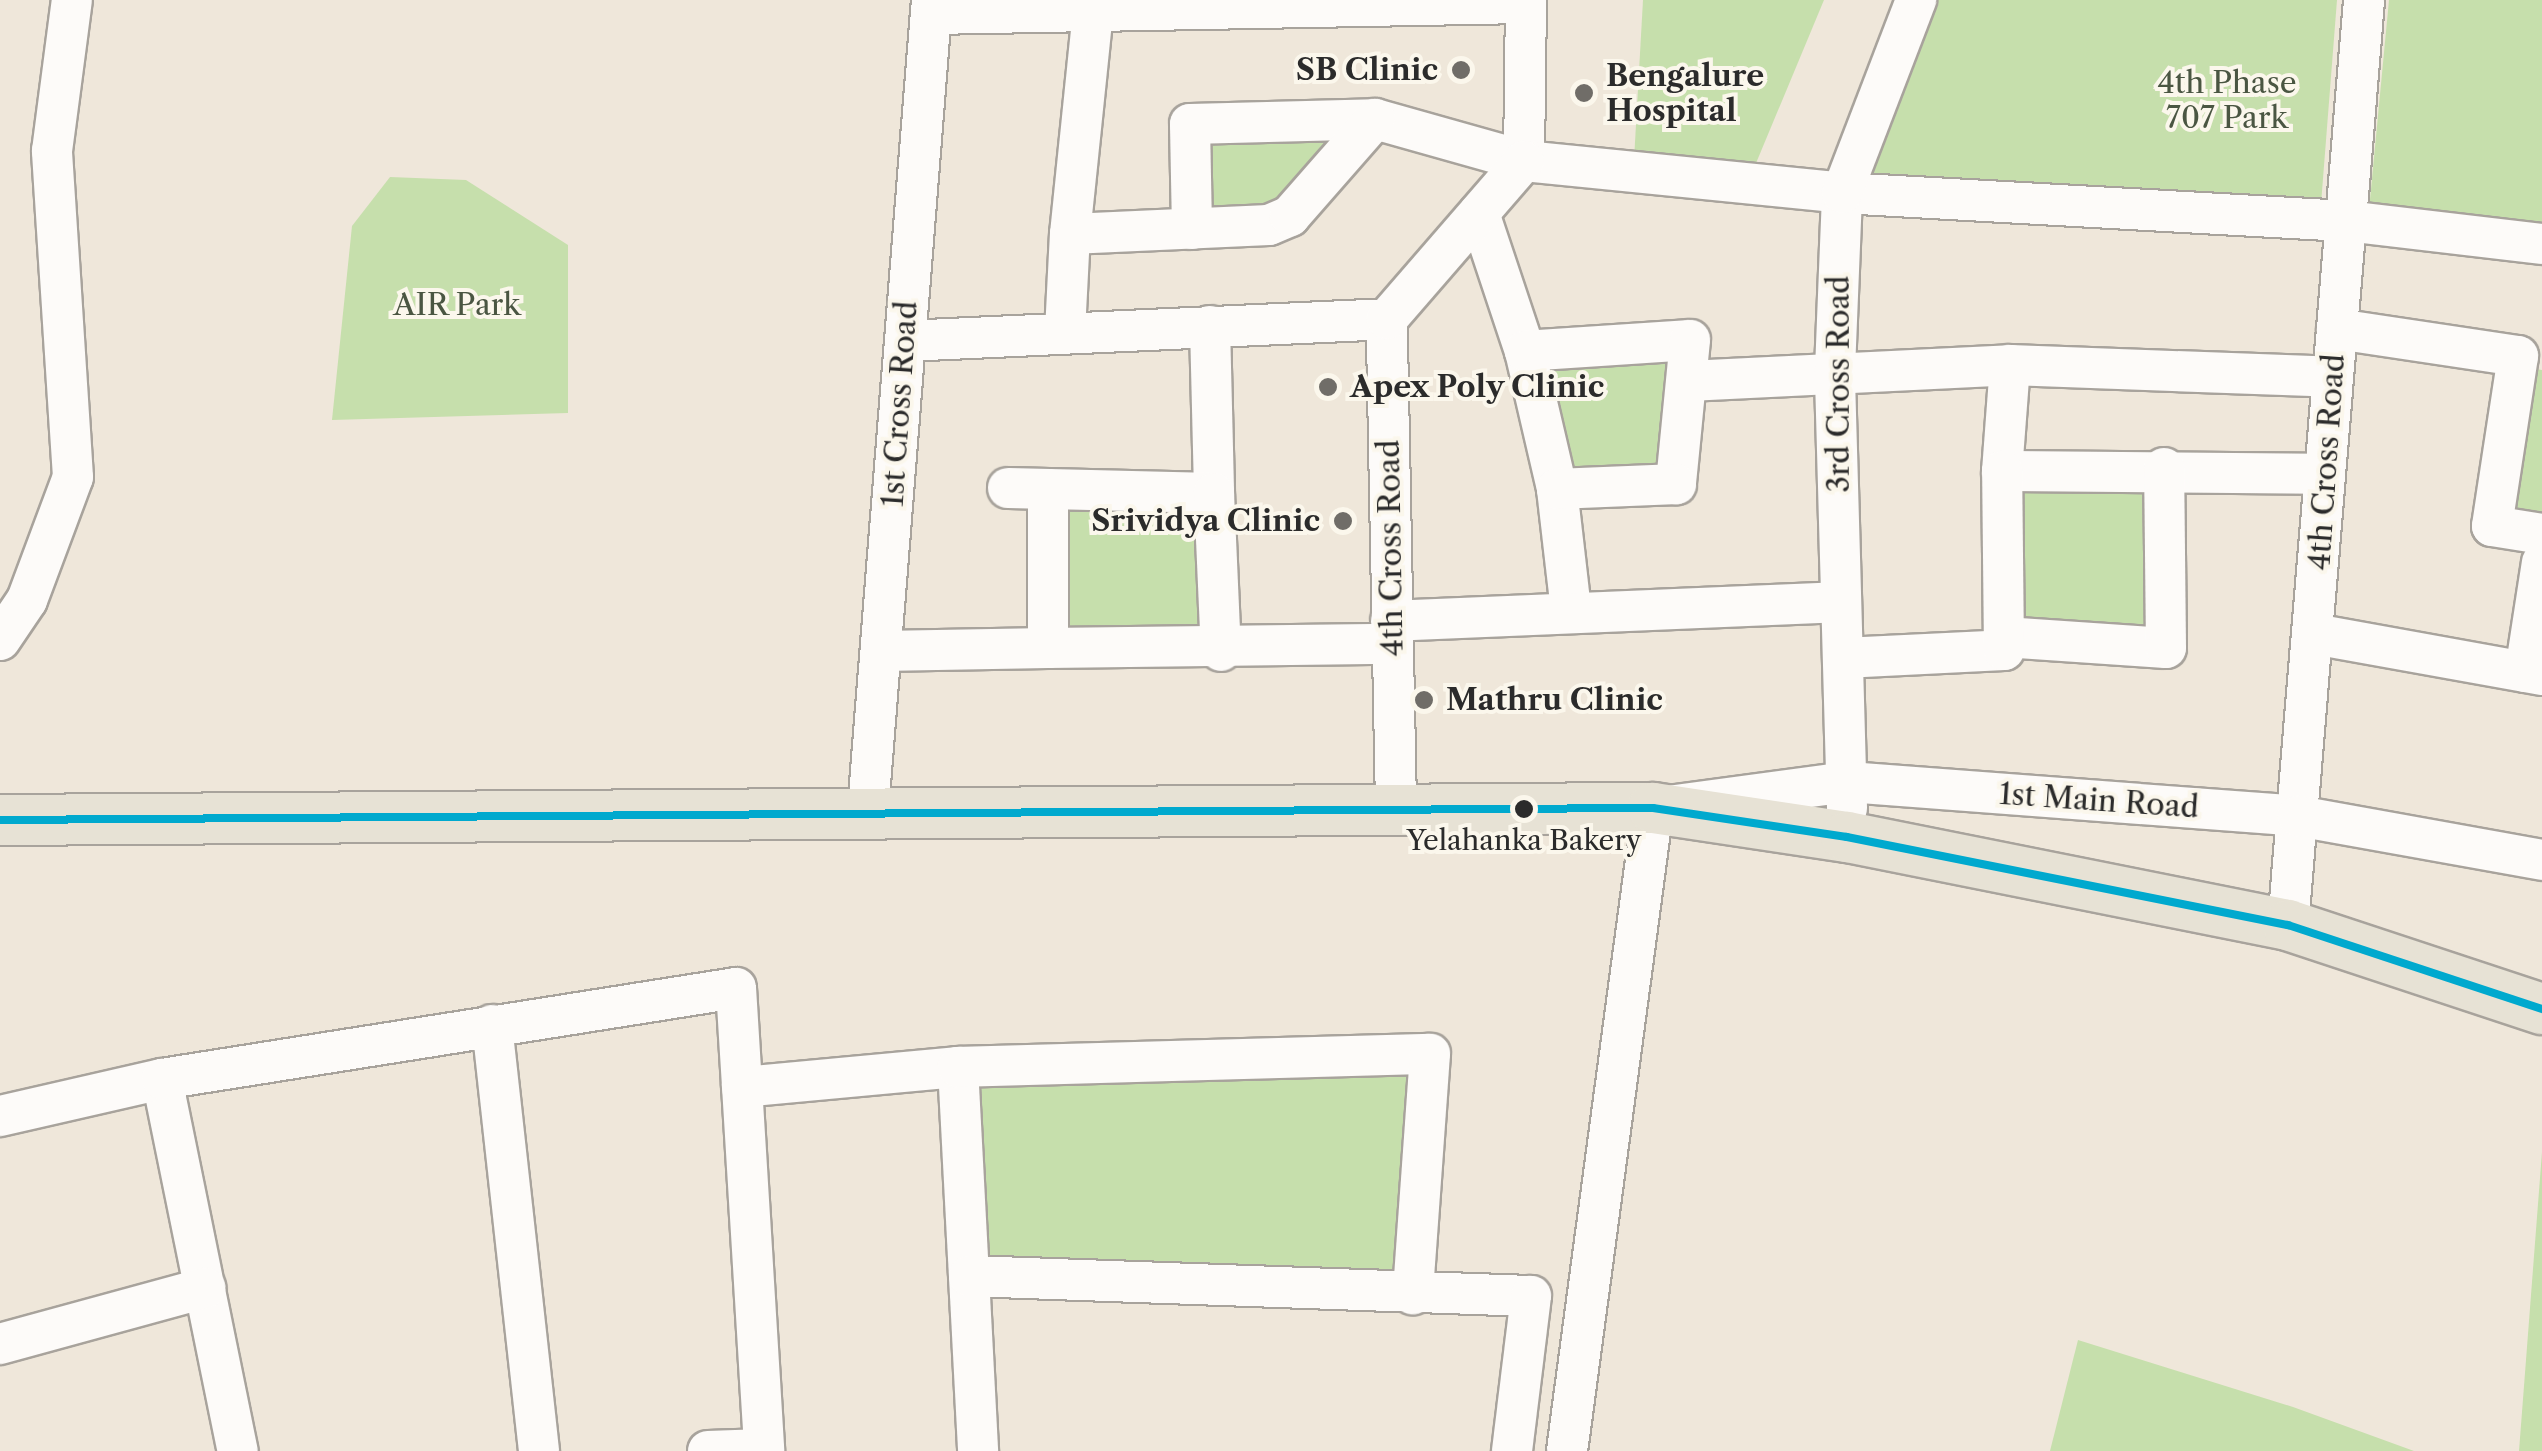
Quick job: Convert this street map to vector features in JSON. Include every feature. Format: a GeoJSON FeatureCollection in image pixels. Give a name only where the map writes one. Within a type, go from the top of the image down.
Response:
{"type":"FeatureCollection","features":[{"type":"Feature","properties":{"kind":"main road"},"geometry":{"type":"LineString","coordinates":[[0,820],[868,809],[1653,808],[1847,837],[2288,925],[2542,1008]]}},
{"type":"Feature","properties":{"kind":"street"},"geometry":{"type":"LineString","coordinates":[[0,640],[27,600],[73,477],[52,151],[72,0]]}},
{"type":"Feature","properties":{"kind":"street","name":"3rd Cross Road"},"geometry":{"type":"LineString","coordinates":[[1847,837],[1835,370],[1842,193],[1916,0]]}},
{"type":"Feature","properties":{"kind":"street","name":"4th Cross Road"},"geometry":{"type":"LineString","coordinates":[[2288,925],[2364,0]]}},
{"type":"Feature","properties":{"kind":"street"},"geometry":{"type":"LineString","coordinates":[[905,340],[1387,319],[1524,161],[1526,2],[1187,5],[1093,11],[931,7]]}},
{"type":"Feature","properties":{"kind":"street","name":"1st Cross Road"},"geometry":{"type":"LineString","coordinates":[[868,809],[931,7]]}},
{"type":"Feature","properties":{"kind":"street"},"geometry":{"type":"LineString","coordinates":[[1064,332],[1093,11]]}},
{"type":"Feature","properties":{"kind":"street"},"geometry":{"type":"LineString","coordinates":[[1192,229],[1190,124],[1375,119],[1524,161],[1842,193],[2346,220],[2542,244]]}},
{"type":"Feature","properties":{"kind":"street"},"geometry":{"type":"LineString","coordinates":[[1070,234],[1269,226],[1290,216],[1375,119]]}},
{"type":"Feature","properties":{"kind":"street"},"geometry":{"type":"LineString","coordinates":[[1478,213],[1525,351],[1557,488],[1571,610]]}},
{"type":"Feature","properties":{"kind":"street","name":"4th Cross Road"},"geometry":{"type":"LineString","coordinates":[[1387,319],[1396,806]]}},
{"type":"Feature","properties":{"kind":"street"},"geometry":{"type":"LineString","coordinates":[[1210,326],[1220,650]]}},
{"type":"Feature","properties":{"kind":"street"},"geometry":{"type":"LineString","coordinates":[[2337,329],[2530,358],[2492,526],[2542,534]]}},
{"type":"Feature","properties":{"kind":"street"},"geometry":{"type":"LineString","coordinates":[[1525,351],[1690,340],[1676,484],[1557,488]]}},
{"type":"Feature","properties":{"kind":"street"},"geometry":{"type":"LineString","coordinates":[[1843,658],[2004,650],[2002,471],[2010,365]]}},
{"type":"Feature","properties":{"kind":"street"},"geometry":{"type":"LineString","coordinates":[[1688,381],[1835,370],[2010,365],[2333,377]]}},
{"type":"Feature","properties":{"kind":"street"},"geometry":{"type":"LineString","coordinates":[[2002,471],[2164,468],[2325,474]]}},
{"type":"Feature","properties":{"kind":"street"},"geometry":{"type":"LineString","coordinates":[[2004,637],[2166,648],[2164,468]]}},
{"type":"Feature","properties":{"kind":"street"},"geometry":{"type":"LineString","coordinates":[[1008,488],[1214,494]]}},
{"type":"Feature","properties":{"kind":"street"},"geometry":{"type":"LineString","coordinates":[[1048,489],[1048,648]]}},
{"type":"Feature","properties":{"kind":"street"},"geometry":{"type":"LineString","coordinates":[[2314,634],[2534,673],[2542,562]]}},
{"type":"Feature","properties":{"kind":"street"},"geometry":{"type":"LineString","coordinates":[[881,651],[1220,650],[1571,610],[1841,602]]}},
{"type":"Feature","properties":{"kind":"street","name":"1st Main Road"},"geometry":{"type":"LineString","coordinates":[[1653,808],[1848,782],[2298,816],[2542,860]]}},
{"type":"Feature","properties":{"kind":"street"},"geometry":{"type":"LineString","coordinates":[[1567,1451],[1653,808]]}},
{"type":"Feature","properties":{"kind":"street"},"geometry":{"type":"LineString","coordinates":[[0,1116],[162,1079],[736,988],[764,1450],[708,1451]]}},
{"type":"Feature","properties":{"kind":"street"},"geometry":{"type":"LineString","coordinates":[[492,1025],[539,1451]]}},
{"type":"Feature","properties":{"kind":"street"},"geometry":{"type":"LineString","coordinates":[[742,1087],[958,1067],[1430,1054],[1413,1294]]}},
{"type":"Feature","properties":{"kind":"street"},"geometry":{"type":"LineString","coordinates":[[958,1067],[978,1451]]}},
{"type":"Feature","properties":{"kind":"street"},"geometry":{"type":"LineString","coordinates":[[162,1079],[238,1451]]}},
{"type":"Feature","properties":{"kind":"street"},"geometry":{"type":"LineString","coordinates":[[969,1276],[1531,1296],[1512,1451]]}},
{"type":"Feature","properties":{"kind":"street"},"geometry":{"type":"LineString","coordinates":[[0,1344],[205,1288]]}},
{"type":"Feature","properties":{"kind":"green space"},"geometry":{"type":"Polygon","coordinates":[[[1643,0],[1824,0],[1754,168],[1634,160],[1643,0]]]}},
{"type":"Feature","properties":{"kind":"green space","name":"4th Phase 707 Park"},"geometry":{"type":"Polygon","coordinates":[[[1928,0],[2337,0],[2321,204],[1859,185],[1928,0]]]}},
{"type":"Feature","properties":{"kind":"green space"},"geometry":{"type":"Polygon","coordinates":[[[2389,0],[2542,0],[2542,235],[2369,210],[2389,0]]]}},
{"type":"Feature","properties":{"kind":"green space"},"geometry":{"type":"Polygon","coordinates":[[[1354,127],[1286,209],[1201,220],[1200,131],[1354,127]]]}},
{"type":"Feature","properties":{"kind":"green space","name":"AIR Park"},"geometry":{"type":"Polygon","coordinates":[[[390,177],[466,180],[568,245],[568,413],[332,420],[352,226],[390,177]]]}},
{"type":"Feature","properties":{"kind":"green space"},"geometry":{"type":"Polygon","coordinates":[[[1680,354],[1669,474],[1566,479],[1544,359],[1680,354]]]}},
{"type":"Feature","properties":{"kind":"green space"},"geometry":{"type":"Polygon","coordinates":[[[2524,367],[2542,370],[2542,527],[2502,521],[2524,367]]]}},
{"type":"Feature","properties":{"kind":"green space"},"geometry":{"type":"Polygon","coordinates":[[[2008,476],[2155,479],[2152,641],[2005,638],[2008,476]]]}},
{"type":"Feature","properties":{"kind":"green space"},"geometry":{"type":"Polygon","coordinates":[[[1053,493],[1210,498],[1205,648],[1048,643],[1053,493]]]}},
{"type":"Feature","properties":{"kind":"green space"},"geometry":{"type":"Polygon","coordinates":[[[1430,1054],[1413,1294],[969,1276],[958,1067],[1430,1054]]]}},
{"type":"Feature","properties":{"kind":"green space"},"geometry":{"type":"Polygon","coordinates":[[[2542,1152],[2542,1451],[2519,1451],[2542,1152]]]}},
{"type":"Feature","properties":{"kind":"green space"},"geometry":{"type":"Polygon","coordinates":[[[2078,1340],[2293,1407],[2414,1451],[2050,1451],[2078,1340]]]}},
{"type":"Feature","properties":{"kind":"transit line"},"geometry":{"type":"LineString","coordinates":[[0,820],[1653,808],[1847,837],[2288,925],[2542,1009]]}},
{"type":"Feature","properties":{"kind":"place","name":"SB Clinic"},"geometry":{"type":"Point","coordinates":[1461,70]}},
{"type":"Feature","properties":{"kind":"place","name":"Bengalure Hospital"},"geometry":{"type":"Point","coordinates":[1584,93]}},
{"type":"Feature","properties":{"kind":"place","name":"Apex Poly Clinic"},"geometry":{"type":"Point","coordinates":[1328,387]}},
{"type":"Feature","properties":{"kind":"place","name":"Srividya Clinic"},"geometry":{"type":"Point","coordinates":[1343,521]}},
{"type":"Feature","properties":{"kind":"place","name":"Mathru Clinic"},"geometry":{"type":"Point","coordinates":[1424,700]}},
{"type":"Feature","properties":{"kind":"place","name":"Yelahanka Bakery"},"geometry":{"type":"Point","coordinates":[1524,809]}}]}
